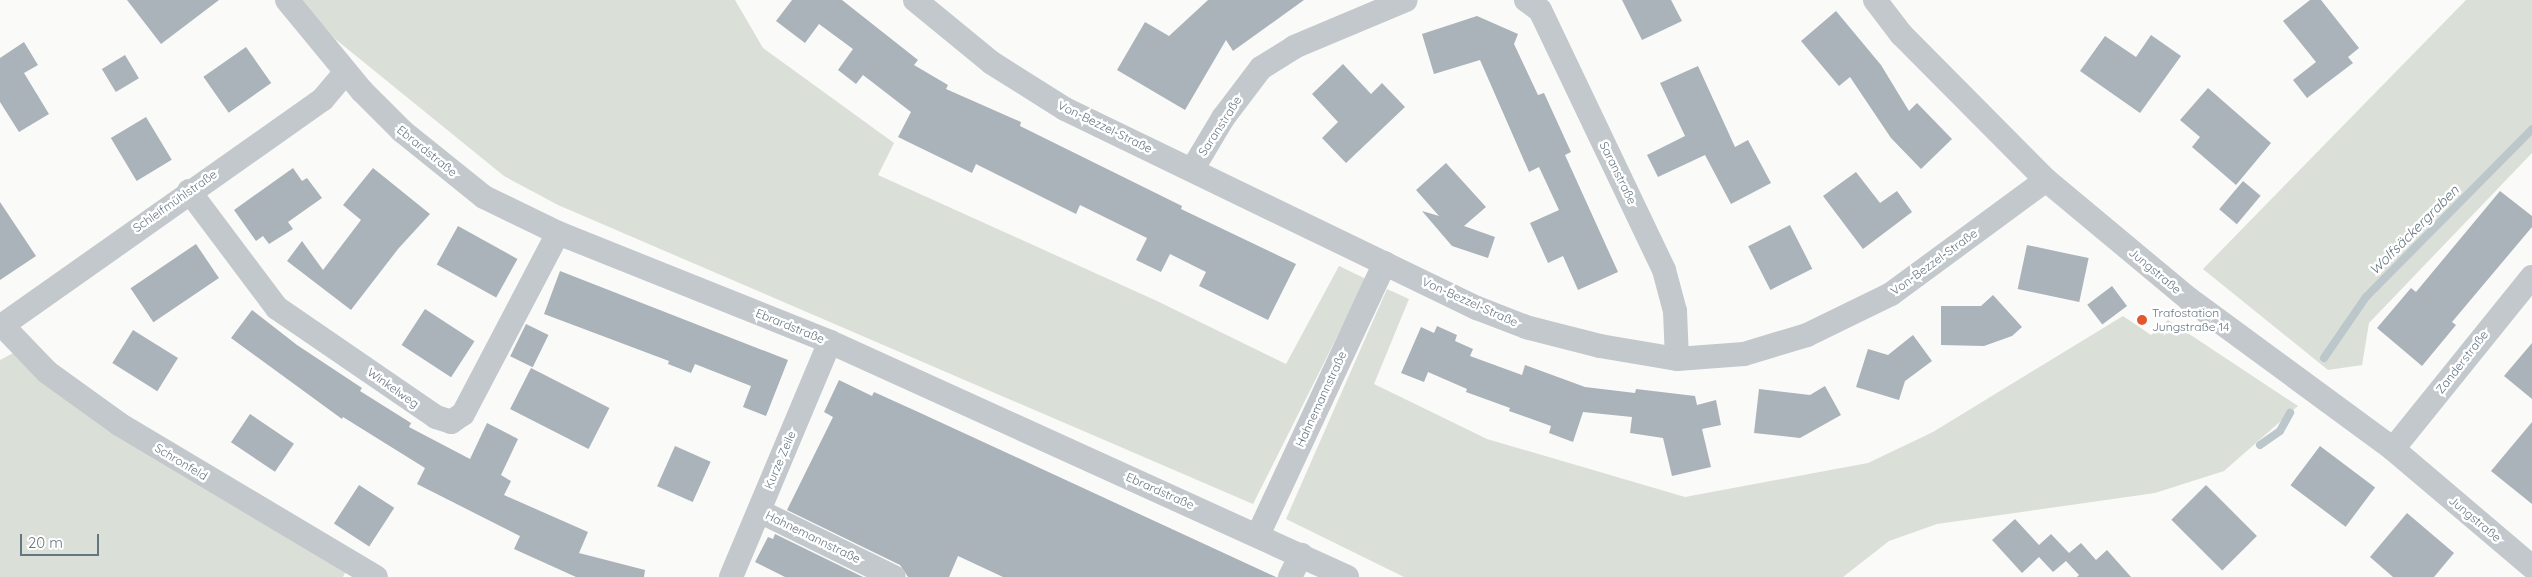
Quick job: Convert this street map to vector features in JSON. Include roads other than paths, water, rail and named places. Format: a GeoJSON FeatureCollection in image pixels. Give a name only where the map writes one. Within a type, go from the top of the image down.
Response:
{"type":"FeatureCollection","features":[{"type":"Feature","properties":{"kind":"street","name":"Ebrardstraße"},"geometry":{"type":"LineString","coordinates":[[287,0],[346,72],[402,132],[484,197],[558,233],[830,342],[1347,577]]}},
{"type":"Feature","properties":{"kind":"street","name":"Von-Bezzel-Straße"},"geometry":{"type":"LineString","coordinates":[[915,0],[992,63],[1065,109],[1476,308],[1526,327],[1600,346],[1677,359],[1744,354],[1824,327],[1891,294],[2046,180]]}},
{"type":"Feature","properties":{"kind":"street","name":"Saranstraße"},"geometry":{"type":"LineString","coordinates":[[1192,170],[1223,118],[1261,68],[1294,47],[1406,0]]}},
{"type":"Feature","properties":{"kind":"street","name":"Saranstraße"},"geometry":{"type":"LineString","coordinates":[[1526,0],[1540,10],[1664,270],[1675,311],[1677,359]]}},
{"type":"Feature","properties":{"kind":"street","name":"Jungstraße"},"geometry":{"type":"LineString","coordinates":[[1875,0],[1901,34],[2046,180],[2189,299],[2393,450],[2532,567]]}},
{"type":"Feature","properties":{"kind":"street","name":"Schleifmühlstraße"},"geometry":{"type":"LineString","coordinates":[[1,326],[189,191],[323,99],[346,72]]}},
{"type":"Feature","properties":{"kind":"street","name":"Winkelweg"},"geometry":{"type":"LineString","coordinates":[[189,191],[277,308],[436,417],[451,422],[463,414],[558,233]]}},
{"type":"Feature","properties":{"kind":"street","name":"Hahnemannstraße"},"geometry":{"type":"LineString","coordinates":[[1258,535],[1385,263]]}},
{"type":"Feature","properties":{"kind":"street","name":"Zanderstraße"},"geometry":{"type":"LineString","coordinates":[[2393,450],[2532,277]]}},
{"type":"Feature","properties":{"kind":"street","name":"Schronfeld"},"geometry":{"type":"LineString","coordinates":[[1,326],[47,372],[119,424],[376,577]]}},
{"type":"Feature","properties":{"kind":"street","name":"Kurze Zeile"},"geometry":{"type":"LineString","coordinates":[[731,577],[830,342]]}},
{"type":"Feature","properties":{"kind":"street","name":"Hahnemannstraße"},"geometry":{"type":"LineString","coordinates":[[759,511],[894,577]]}},
{"type":"Feature","properties":{"kind":"street"},"geometry":{"type":"LineString","coordinates":[[1290,577],[1301,555]]}},
{"type":"Feature","properties":{"kind":"waterway","name":"Wolfsäckergraben"},"geometry":{"type":"LineString","coordinates":[[2324,358],[2366,297],[2532,129]]}},
{"type":"Feature","properties":{"kind":"waterway","name":"Wolfsäckergraben"},"geometry":{"type":"LineString","coordinates":[[2260,445],[2280,431],[2290,413]]}},
{"type":"Feature","properties":{"kind":"place","name":"Trafostation Jungstraße 14"},"geometry":{"type":"Point","coordinates":[2142,320]}}]}
